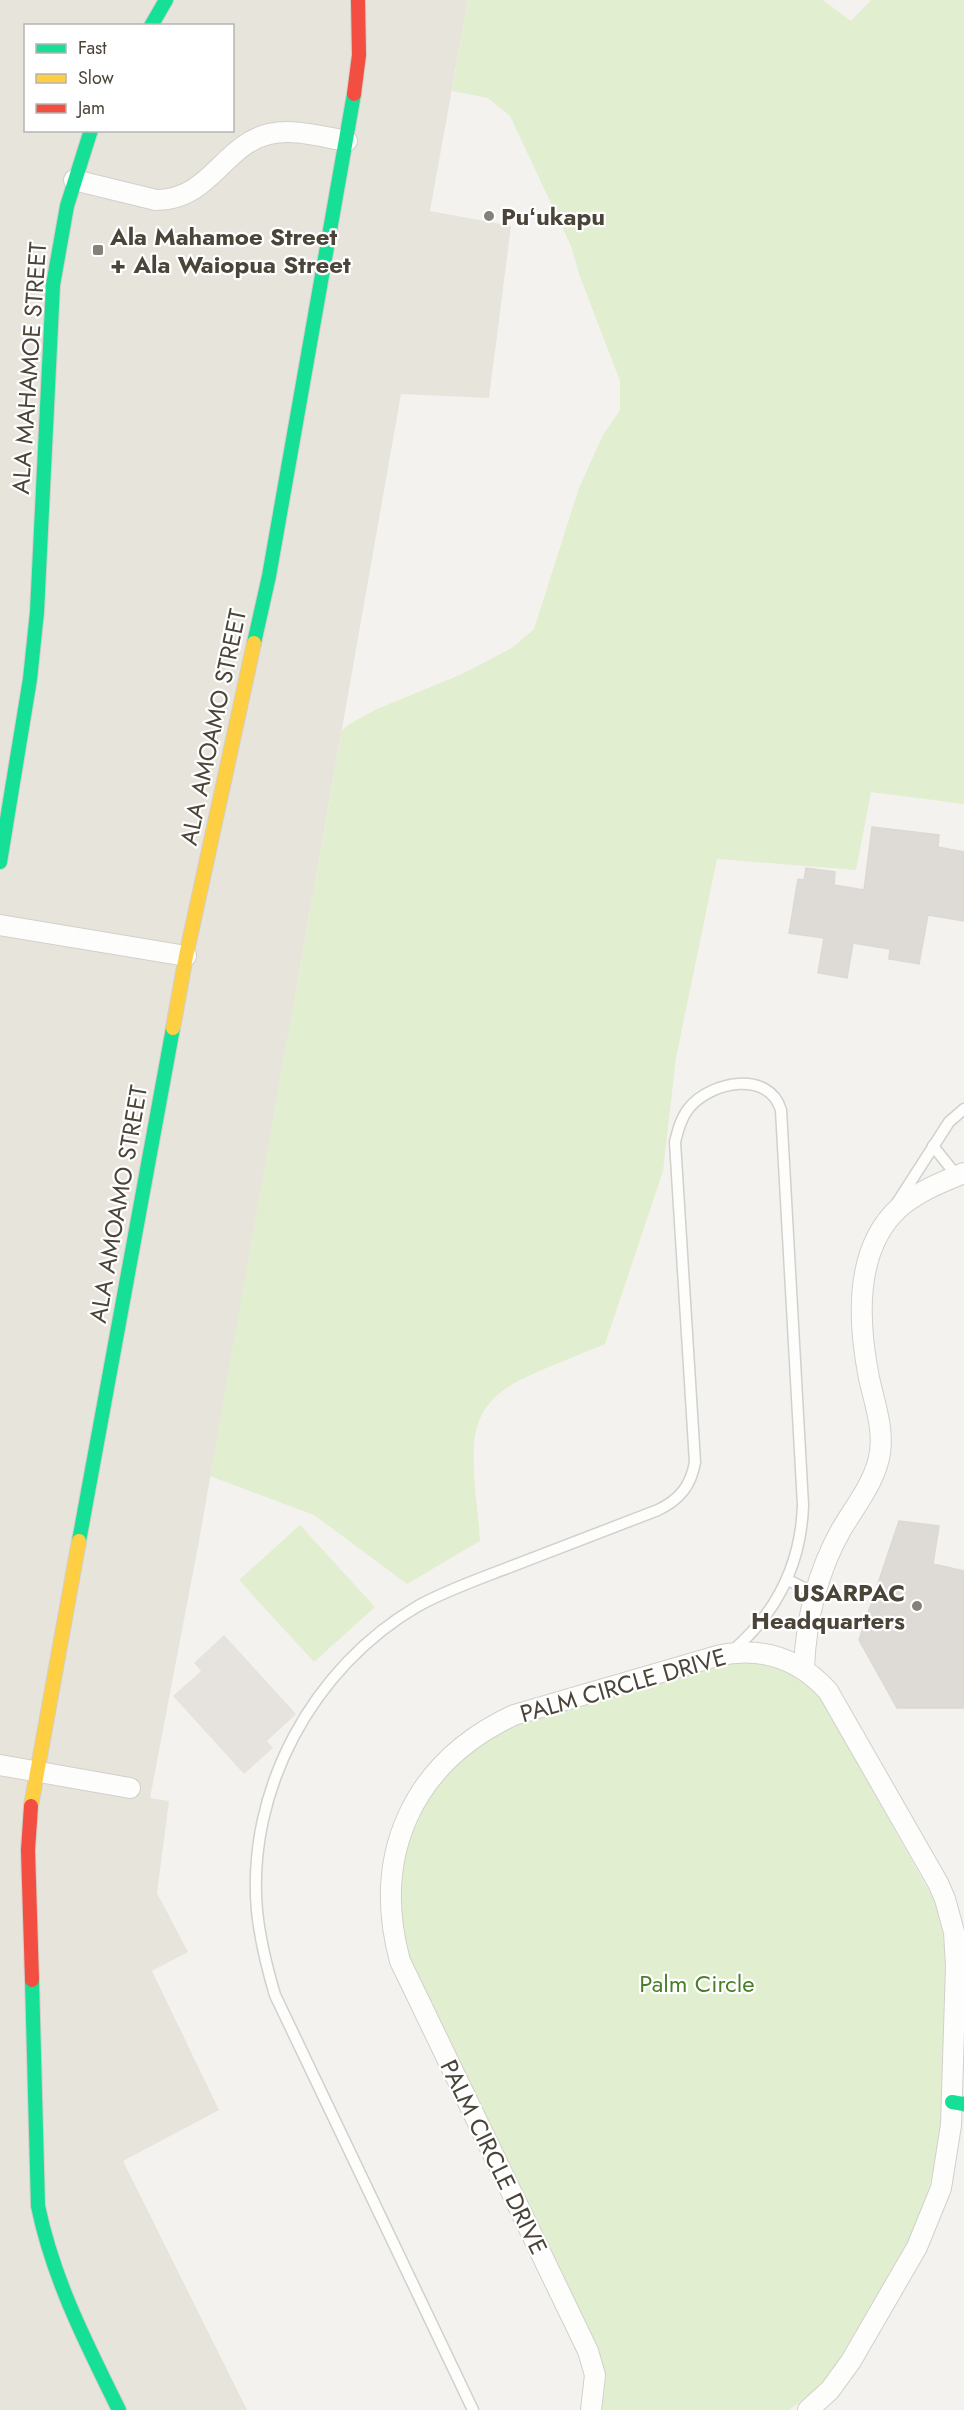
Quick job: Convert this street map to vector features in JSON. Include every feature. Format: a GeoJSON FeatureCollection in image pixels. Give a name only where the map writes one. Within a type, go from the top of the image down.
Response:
{"type":"FeatureCollection","features":[{"type":"Feature","properties":{"kind":"street"},"geometry":{"type":"LineString","coordinates":[[151,24],[166,0]]}},
{"type":"Feature","properties":{"kind":"street","name":"ALA AMOAMO STREET"},"geometry":{"type":"LineString","coordinates":[[119,2410],[61,2292],[50,2262],[38,2206],[28,1850],[30,1811],[186,957],[269,576],[347,141],[359,55],[358,0]]}},
{"type":"Feature","properties":{"kind":"street","name":"ALA MAHAMOE STREET"},"geometry":{"type":"LineString","coordinates":[[0,862],[30,679],[37,612],[53,285],[64,215],[91,132]]}},
{"type":"Feature","properties":{"kind":"street"},"geometry":{"type":"LineString","coordinates":[[74,180],[156,200],[167,200],[188,194],[197,188],[247,144],[266,134],[294,132],[347,141]]}},
{"type":"Feature","properties":{"kind":"street"},"geometry":{"type":"LineString","coordinates":[[0,925],[186,957]]}},
{"type":"Feature","properties":{"kind":"street"},"geometry":{"type":"LineString","coordinates":[[804,1668],[806,1635],[814,1593],[831,1548],[874,1472],[880,1451],[881,1430],[863,1346],[861,1311],[870,1257],[886,1221],[901,1207],[918,1194],[960,1174]]}},
{"type":"Feature","properties":{"kind":"street","name":"PALM CIRCLE DRIVE"},"geometry":{"type":"LineString","coordinates":[[591,2410],[595,2375],[588,2350],[400,1961],[390,1920],[390,1878],[394,1857],[407,1816],[429,1779],[459,1748],[494,1724],[514,1715],[731,1653],[752,1652],[773,1655],[804,1668],[828,1691],[945,1899],[956,1949],[958,2103],[946,2168],[926,2228],[851,2361],[830,2390],[808,2410]]}},
{"type":"Feature","properties":{"kind":"street"},"geometry":{"type":"LineString","coordinates":[[0,1765],[130,1788]]}},
{"type":"Feature","properties":{"kind":"lane"},"geometry":{"type":"LineString","coordinates":[[473,2410],[275,1995],[260,1939],[257,1909],[257,1870],[263,1821],[279,1768],[303,1719],[335,1676],[373,1638],[394,1621],[441,1594],[658,1510],[677,1499],[684,1491],[690,1481],[695,1462],[675,1142],[682,1118],[698,1099],[719,1088],[735,1084],[763,1087],[776,1098],[781,1110],[803,1505],[799,1543],[788,1580],[758,1627],[731,1653]]}},
{"type":"Feature","properties":{"kind":"lane"},"geometry":{"type":"LineString","coordinates":[[886,1221],[949,1122],[964,1109]]}},
{"type":"Feature","properties":{"kind":"lane"},"geometry":{"type":"LineString","coordinates":[[933,1146],[960,1174]]}},
{"type":"Feature","properties":{"kind":"lane"},"geometry":{"type":"LineString","coordinates":[[788,1580],[814,1593]]}},
{"type":"Feature","properties":{"kind":"shaded area"},"geometry":{"type":"Polygon","coordinates":[[[0,0],[468,0],[430,211],[511,226],[489,398],[401,394],[199,1541],[150,1798],[169,1801],[157,1893],[188,1952],[152,1971],[219,2110],[123,2161],[247,2410],[0,2410],[0,0]]]}},
{"type":"Feature","properties":{"kind":"shaded area"},"geometry":{"type":"Polygon","coordinates":[[[224,1635],[296,1714],[267,1741],[273,1748],[244,1774],[173,1696],[201,1671],[194,1663],[224,1635]]]}},
{"type":"Feature","properties":{"kind":"green space"},"geometry":{"type":"Polygon","coordinates":[[[468,0],[823,0],[851,21],[871,0],[964,0],[964,804],[871,792],[856,870],[717,859],[676,1058],[663,1171],[605,1344],[522,1379],[489,1403],[482,1414],[474,1444],[474,1480],[480,1541],[407,1584],[314,1515],[210,1476],[342,730],[377,709],[460,675],[512,648],[534,629],[579,488],[603,435],[620,410],[620,381],[579,274],[571,246],[510,116],[488,98],[452,91],[468,0]]]}},
{"type":"Feature","properties":{"kind":"green space"},"geometry":{"type":"Polygon","coordinates":[[[300,1525],[375,1607],[314,1662],[239,1580],[300,1525]]]}},
{"type":"Feature","properties":{"kind":"green space","name":"Palm Circle"},"geometry":{"type":"Polygon","coordinates":[[[745,1662],[767,1665],[786,1672],[804,1683],[820,1697],[935,1902],[943,1934],[946,1966],[940,2125],[935,2166],[924,2205],[908,2241],[833,2370],[818,2387],[789,2410],[602,2410],[605,2374],[598,2347],[410,1958],[402,1921],[401,1885],[407,1851],[418,1820],[435,1791],[457,1765],[485,1743],[518,1725],[720,1666],[745,1662]]]}},
{"type":"Feature","properties":{"kind":"building"},"geometry":{"type":"Polygon","coordinates":[[[872,827],[939,835],[938,847],[964,852],[964,921],[928,915],[919,964],[889,959],[890,949],[853,943],[847,978],[818,973],[824,938],[789,933],[798,879],[804,880],[806,868],[835,872],[834,885],[864,890],[872,827]]]}},
{"type":"Feature","properties":{"kind":"building","name":"USARPAC Headquarters"},"geometry":{"type":"Polygon","coordinates":[[[899,1521],[939,1526],[933,1564],[964,1571],[964,1708],[897,1708],[859,1640],[899,1521]]]}},
{"type":"Feature","properties":{"kind":"traffic: fast"},"geometry":{"type":"LineString","coordinates":[[152,24],[166,0]]}},
{"type":"Feature","properties":{"kind":"traffic: fast"},"geometry":{"type":"LineString","coordinates":[[254,643],[269,576],[354,94]]}},
{"type":"Feature","properties":{"kind":"traffic: fast"},"geometry":{"type":"LineString","coordinates":[[0,862],[30,679],[37,612],[53,285],[67,206],[90,132]]}},
{"type":"Feature","properties":{"kind":"traffic: fast"},"geometry":{"type":"LineString","coordinates":[[79,1541],[173,1028]]}},
{"type":"Feature","properties":{"kind":"traffic: fast"},"geometry":{"type":"LineString","coordinates":[[32,1980],[38,2206],[44,2233],[62,2285],[119,2410]]}},
{"type":"Feature","properties":{"kind":"traffic: fast"},"geometry":{"type":"LineString","coordinates":[[952,2102],[964,2104]]}},
{"type":"Feature","properties":{"kind":"traffic: slow"},"geometry":{"type":"LineString","coordinates":[[173,1028],[186,956],[254,643]]}},
{"type":"Feature","properties":{"kind":"traffic: slow"},"geometry":{"type":"LineString","coordinates":[[31,1806],[79,1541]]}},
{"type":"Feature","properties":{"kind":"traffic: jam"},"geometry":{"type":"LineString","coordinates":[[354,94],[359,55],[358,0]]}},
{"type":"Feature","properties":{"kind":"traffic: jam"},"geometry":{"type":"LineString","coordinates":[[31,1806],[28,1850],[32,1980]]}},
{"type":"Feature","properties":{"kind":"place","name":"Puʻukapu"},"geometry":{"type":"Point","coordinates":[489,216]}},
{"type":"Feature","properties":{"kind":"place","name":"Ala Mahamoe Street + Ala Waiopua Street"},"geometry":{"type":"Point","coordinates":[98,250]}},
{"type":"Feature","properties":{"kind":"place","name":"USARPAC Headquarters"},"geometry":{"type":"Point","coordinates":[917,1606]}}]}
